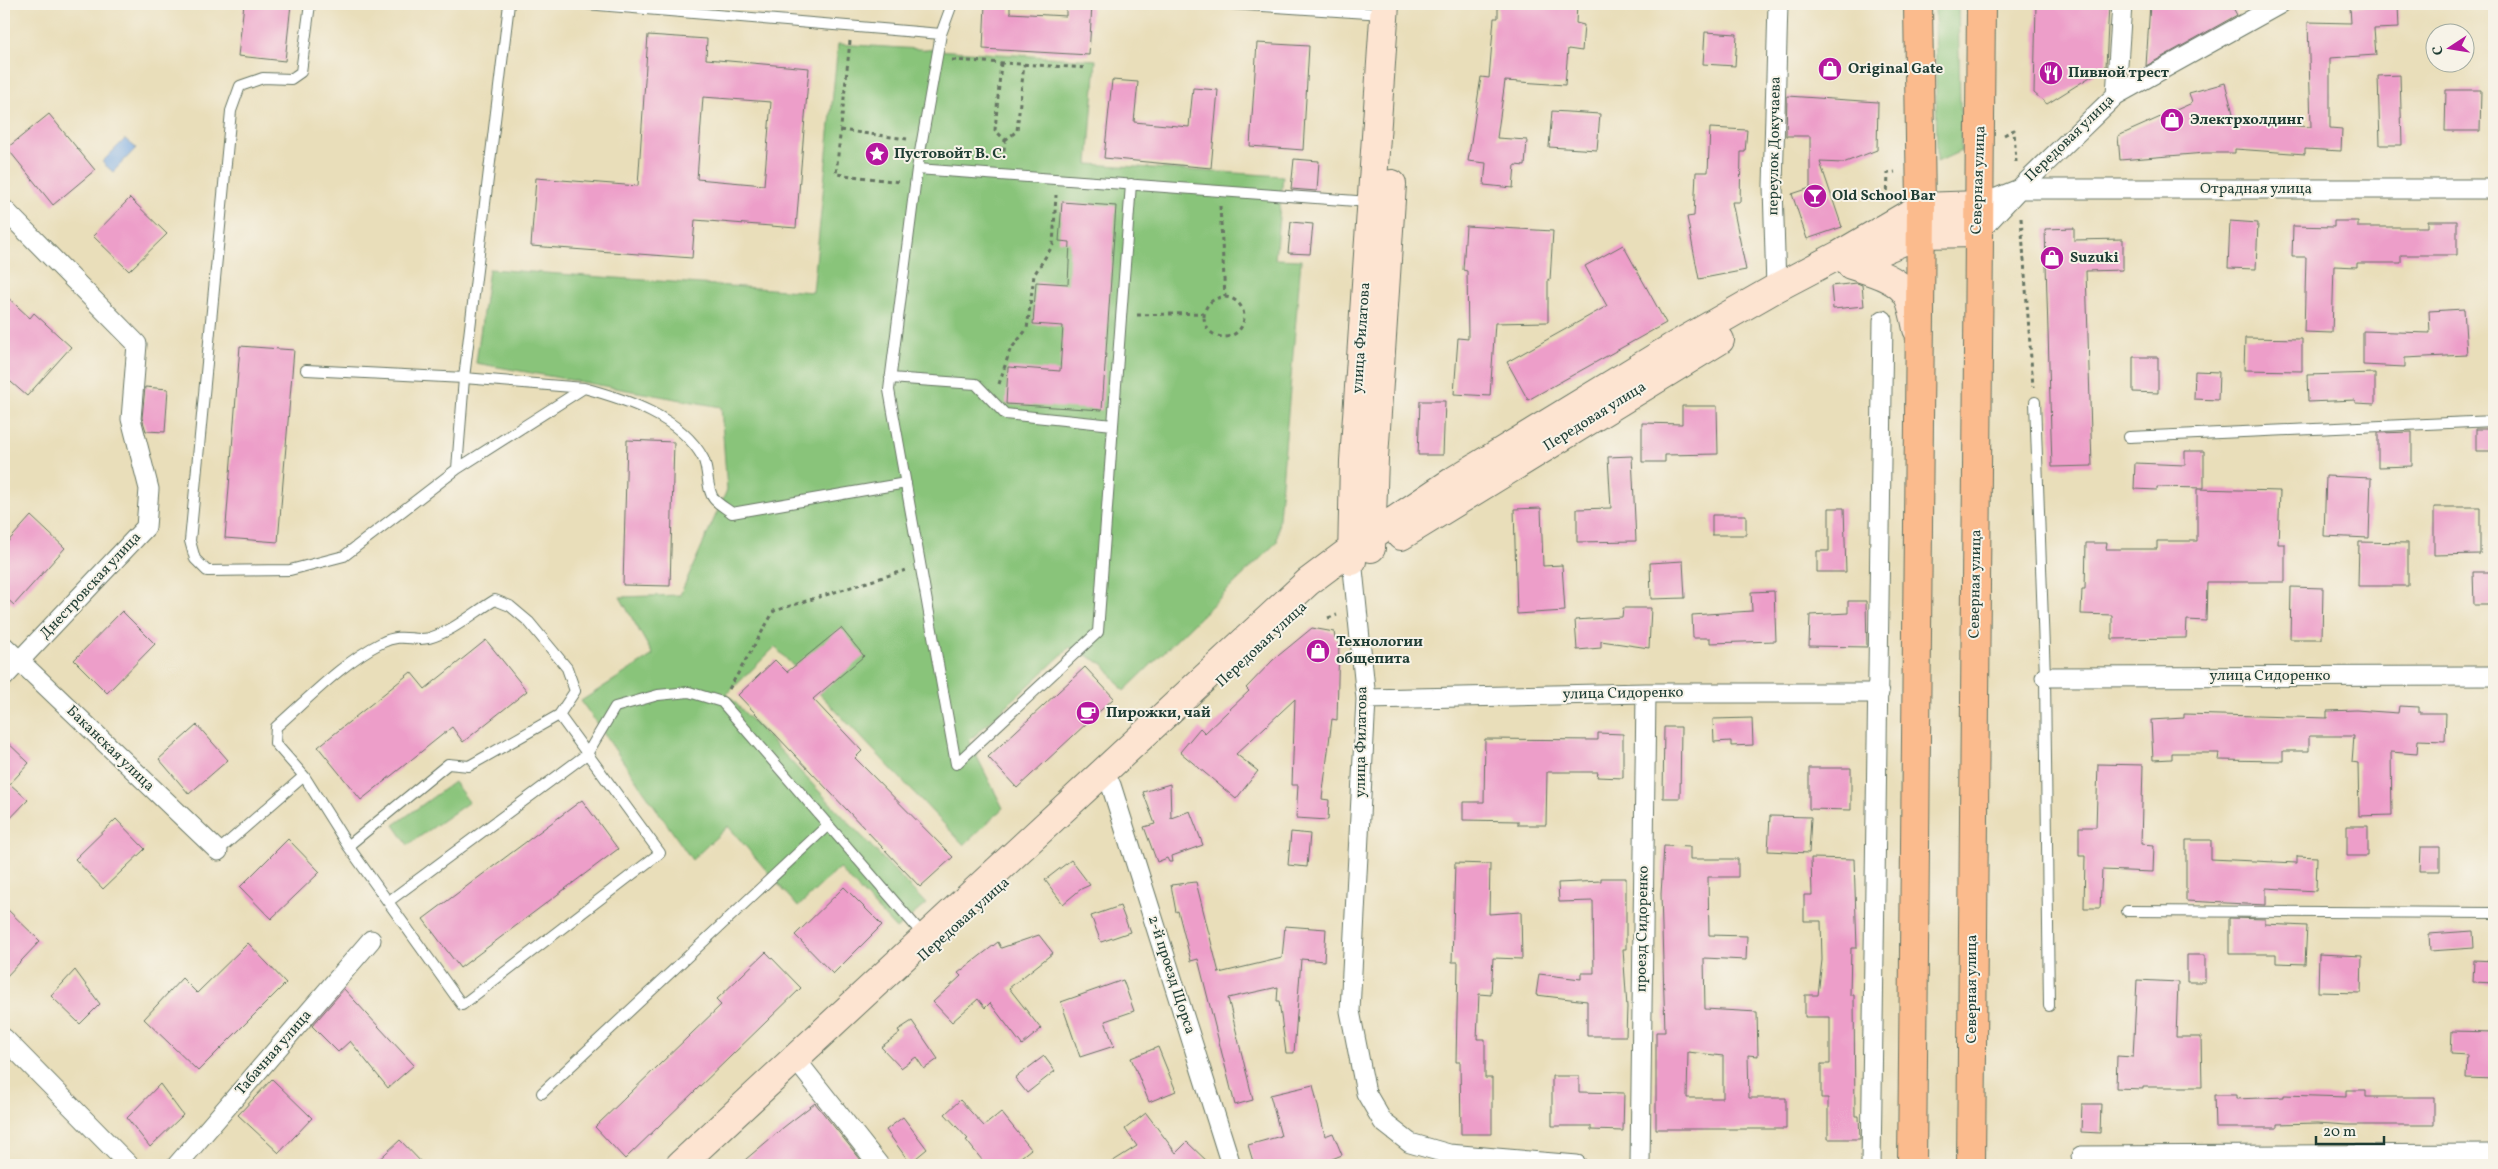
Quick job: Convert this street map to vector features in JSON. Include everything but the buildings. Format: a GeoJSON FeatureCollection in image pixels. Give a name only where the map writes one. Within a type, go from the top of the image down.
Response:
{"type":"FeatureCollection","features":[{"type":"Feature","properties":{"kind":"main road"},"geometry":{"type":"LineString","coordinates":[[1912,1165],[1920,234],[1918,4]]}},
{"type":"Feature","properties":{"kind":"main road","name":"Северная улица"},"geometry":{"type":"LineString","coordinates":[[1971,1165],[1976,332],[1981,4]]}},
{"type":"Feature","properties":{"kind":"main road","name":"улица Филатова"},"geometry":{"type":"LineString","coordinates":[[1362,552],[1354,461],[1381,203],[1391,7]]}},
{"type":"Feature","properties":{"kind":"main road"},"geometry":{"type":"LineString","coordinates":[[1362,552],[1373,480],[1381,203]]}},
{"type":"Feature","properties":{"kind":"main road","name":"Передовая улица"},"geometry":{"type":"LineString","coordinates":[[680,1165],[930,942],[1111,785],[1410,508],[1671,348],[1776,288],[1839,255],[1920,207],[1979,205]]}},
{"type":"Feature","properties":{"kind":"main road","name":"Передовая улица"},"geometry":{"type":"LineString","coordinates":[[704,1165],[804,1070],[930,942],[1308,582],[1362,552],[1762,314],[1851,265],[1886,247],[1920,234],[1978,232]]}},
{"type":"Feature","properties":{"kind":"main road"},"geometry":{"type":"LineString","coordinates":[[1851,265],[1882,276],[1897,285],[1908,297],[1918,334]]}},
{"type":"Feature","properties":{"kind":"main road"},"geometry":{"type":"LineString","coordinates":[[1373,480],[1389,503],[1410,508]]}},
{"type":"Feature","properties":{"kind":"street","name":"переулок Докучаева"},"geometry":{"type":"LineString","coordinates":[[1776,288],[1773,186],[1778,4]]}},
{"type":"Feature","properties":{"kind":"street"},"geometry":{"type":"LineString","coordinates":[[2116,95],[2122,4]]}},
{"type":"Feature","properties":{"kind":"street","name":"Передовая улица"},"geometry":{"type":"LineString","coordinates":[[1978,232],[2019,189],[2116,95],[2280,4]]}},
{"type":"Feature","properties":{"kind":"street","name":"Передовая улица"},"geometry":{"type":"LineString","coordinates":[[1979,205],[2019,189]]}},
{"type":"Feature","properties":{"kind":"street","name":"Отрадная улица"},"geometry":{"type":"LineString","coordinates":[[2019,189],[2494,189]]}},
{"type":"Feature","properties":{"kind":"street","name":"Днестровская улица"},"geometry":{"type":"LineString","coordinates":[[4,209],[137,344],[131,419],[149,489],[146,527],[4,677]]}},
{"type":"Feature","properties":{"kind":"street"},"geometry":{"type":"LineString","coordinates":[[1871,1165],[1880,693],[1883,320]]}},
{"type":"Feature","properties":{"kind":"street","name":"улица Филатова"},"geometry":{"type":"LineString","coordinates":[[1362,552],[1366,699],[1350,1011],[1366,1092],[1383,1122],[1410,1142],[1449,1154],[1577,1165]]}},
{"type":"Feature","properties":{"kind":"street","name":"Баканская улица"},"geometry":{"type":"LineString","coordinates":[[4,646],[218,851]]}},
{"type":"Feature","properties":{"kind":"street","name":"улица Сидоренко"},"geometry":{"type":"LineString","coordinates":[[2045,677],[2494,676]]}},
{"type":"Feature","properties":{"kind":"street","name":"улица Сидоренко"},"geometry":{"type":"LineString","coordinates":[[1366,699],[1646,693],[1880,693]]}},
{"type":"Feature","properties":{"kind":"street","name":"проезд Сидоренко"},"geometry":{"type":"LineString","coordinates":[[1640,1165],[1646,693]]}},
{"type":"Feature","properties":{"kind":"street","name":"2-й проезд Щорса"},"geometry":{"type":"LineString","coordinates":[[1111,785],[1231,1165]]}},
{"type":"Feature","properties":{"kind":"street","name":"Табачная улица"},"geometry":{"type":"LineString","coordinates":[[177,1165],[371,940]]}},
{"type":"Feature","properties":{"kind":"street"},"geometry":{"type":"LineString","coordinates":[[4,1038],[129,1165]]}},
{"type":"Feature","properties":{"kind":"street"},"geometry":{"type":"LineString","coordinates":[[804,1070],[879,1165]]}},
{"type":"Feature","properties":{"kind":"street"},"geometry":{"type":"LineString","coordinates":[[2080,1156],[2494,1154]]}},
{"type":"Feature","properties":{"kind":"lane"},"geometry":{"type":"LineString","coordinates":[[310,4],[301,72],[291,79],[263,78],[240,86],[231,110],[190,541],[195,559],[207,571],[233,572],[290,570],[344,556],[457,468],[584,388]]}},
{"type":"Feature","properties":{"kind":"lane"},"geometry":{"type":"LineString","coordinates":[[457,468],[464,378],[509,4]]}},
{"type":"Feature","properties":{"kind":"lane"},"geometry":{"type":"LineString","coordinates":[[586,4],[941,34]]}},
{"type":"Feature","properties":{"kind":"lane"},"geometry":{"type":"LineString","coordinates":[[952,4],[941,34],[917,169],[889,390],[956,764],[1098,632],[1131,184]]}},
{"type":"Feature","properties":{"kind":"lane"},"geometry":{"type":"LineString","coordinates":[[1231,4],[1391,7]]}},
{"type":"Feature","properties":{"kind":"lane"},"geometry":{"type":"LineString","coordinates":[[917,169],[1381,203]]}},
{"type":"Feature","properties":{"kind":"lane"},"geometry":{"type":"LineString","coordinates":[[306,370],[464,378],[584,388],[615,396],[651,411],[680,431],[703,458],[713,499],[732,513],[906,483]]}},
{"type":"Feature","properties":{"kind":"lane"},"geometry":{"type":"LineString","coordinates":[[890,378],[976,384],[1005,414],[1113,425]]}},
{"type":"Feature","properties":{"kind":"lane"},"geometry":{"type":"LineString","coordinates":[[2035,402],[2045,677],[2049,1006]]}},
{"type":"Feature","properties":{"kind":"lane"},"geometry":{"type":"LineString","coordinates":[[2129,436],[2494,421]]}},
{"type":"Feature","properties":{"kind":"lane"},"geometry":{"type":"LineString","coordinates":[[348,846],[448,764],[469,766],[559,715],[575,691],[567,668],[529,622],[510,606],[495,600],[476,611],[451,630],[427,638],[395,637],[380,643],[360,655],[276,727],[274,743],[304,776],[348,846],[462,1005],[660,853],[559,715]]}},
{"type":"Feature","properties":{"kind":"lane"},"geometry":{"type":"LineString","coordinates":[[389,901],[586,754],[615,707],[658,694],[688,692],[722,702],[930,942]]}},
{"type":"Feature","properties":{"kind":"lane"},"geometry":{"type":"LineString","coordinates":[[218,851],[304,776]]}},
{"type":"Feature","properties":{"kind":"lane"},"geometry":{"type":"LineString","coordinates":[[542,1093],[828,825]]}},
{"type":"Feature","properties":{"kind":"lane"},"geometry":{"type":"LineString","coordinates":[[2127,911],[2494,913]]}},
{"type":"Feature","properties":{"kind":"path"},"geometry":{"type":"LineString","coordinates":[[852,27],[836,174],[916,184]]}},
{"type":"Feature","properties":{"kind":"path"},"geometry":{"type":"LineString","coordinates":[[937,59],[1087,68]]}},
{"type":"Feature","properties":{"kind":"path"},"geometry":{"type":"LineString","coordinates":[[1000,63],[995,130],[1005,140],[1017,131],[1024,64]]}},
{"type":"Feature","properties":{"kind":"path"},"geometry":{"type":"LineString","coordinates":[[840,130],[922,141]]}},
{"type":"Feature","properties":{"kind":"path"},"geometry":{"type":"LineString","coordinates":[[993,401],[1010,350],[1027,329],[1034,275],[1052,245],[1057,179]]}},
{"type":"Feature","properties":{"kind":"path"},"geometry":{"type":"LineString","coordinates":[[1220,191],[1225,297]]}},
{"type":"Feature","properties":{"kind":"path"},"geometry":{"type":"LineString","coordinates":[[1225,297],[1235,300],[1243,311],[1243,324],[1235,334],[1222,337],[1210,332],[1204,320],[1204,313],[1211,302],[1225,297]]}},
{"type":"Feature","properties":{"kind":"path"},"geometry":{"type":"LineString","coordinates":[[1120,316],[1204,313]]}},
{"type":"Feature","properties":{"kind":"path"},"geometry":{"type":"LineString","coordinates":[[722,702],[774,611],[921,565]]}},
{"type":"Feature","properties":{"kind":"green space"},"geometry":{"type":"Polygon","coordinates":[[[1935,4],[1958,4],[1961,151],[1937,162],[1935,4]]]}},
{"type":"Feature","properties":{"kind":"green space"},"geometry":{"type":"Polygon","coordinates":[[[838,44],[1096,60],[1088,164],[1283,176],[1275,259],[1301,260],[1277,542],[1124,691],[1103,664],[1070,647],[969,741],[1003,808],[964,845],[775,647],[727,694],[926,904],[896,929],[839,868],[798,907],[728,826],[692,860],[581,701],[653,655],[620,597],[680,595],[727,490],[721,407],[476,363],[489,269],[813,292],[838,44]]]}},
{"type":"Feature","properties":{"kind":"green space"},"geometry":{"type":"Polygon","coordinates":[[[454,782],[469,802],[408,845],[394,825],[454,782]]]}},
{"type":"Feature","properties":{"kind":"water"},"geometry":{"type":"Polygon","coordinates":[[[125,139],[136,148],[113,172],[102,162],[125,139]]]}},
{"type":"Feature","properties":{"kind":"place","name":"Original Gate"},"geometry":{"type":"Point","coordinates":[1830,69]}},
{"type":"Feature","properties":{"kind":"place","name":"Пивной трест"},"geometry":{"type":"Point","coordinates":[2051,73]}},
{"type":"Feature","properties":{"kind":"place","name":"Электрхолдинг"},"geometry":{"type":"Point","coordinates":[2172,120]}},
{"type":"Feature","properties":{"kind":"place","name":"Пустовойт В. С."},"geometry":{"type":"Point","coordinates":[877,154]}},
{"type":"Feature","properties":{"kind":"place","name":"Old School Bar"},"geometry":{"type":"Point","coordinates":[1815,196]}},
{"type":"Feature","properties":{"kind":"place","name":"Suzuki"},"geometry":{"type":"Point","coordinates":[2052,258]}},
{"type":"Feature","properties":{"kind":"place","name":"Технологии общепита"},"geometry":{"type":"Point","coordinates":[1318,651]}},
{"type":"Feature","properties":{"kind":"place","name":"Пирожки, чай"},"geometry":{"type":"Point","coordinates":[1088,713]}}]}
